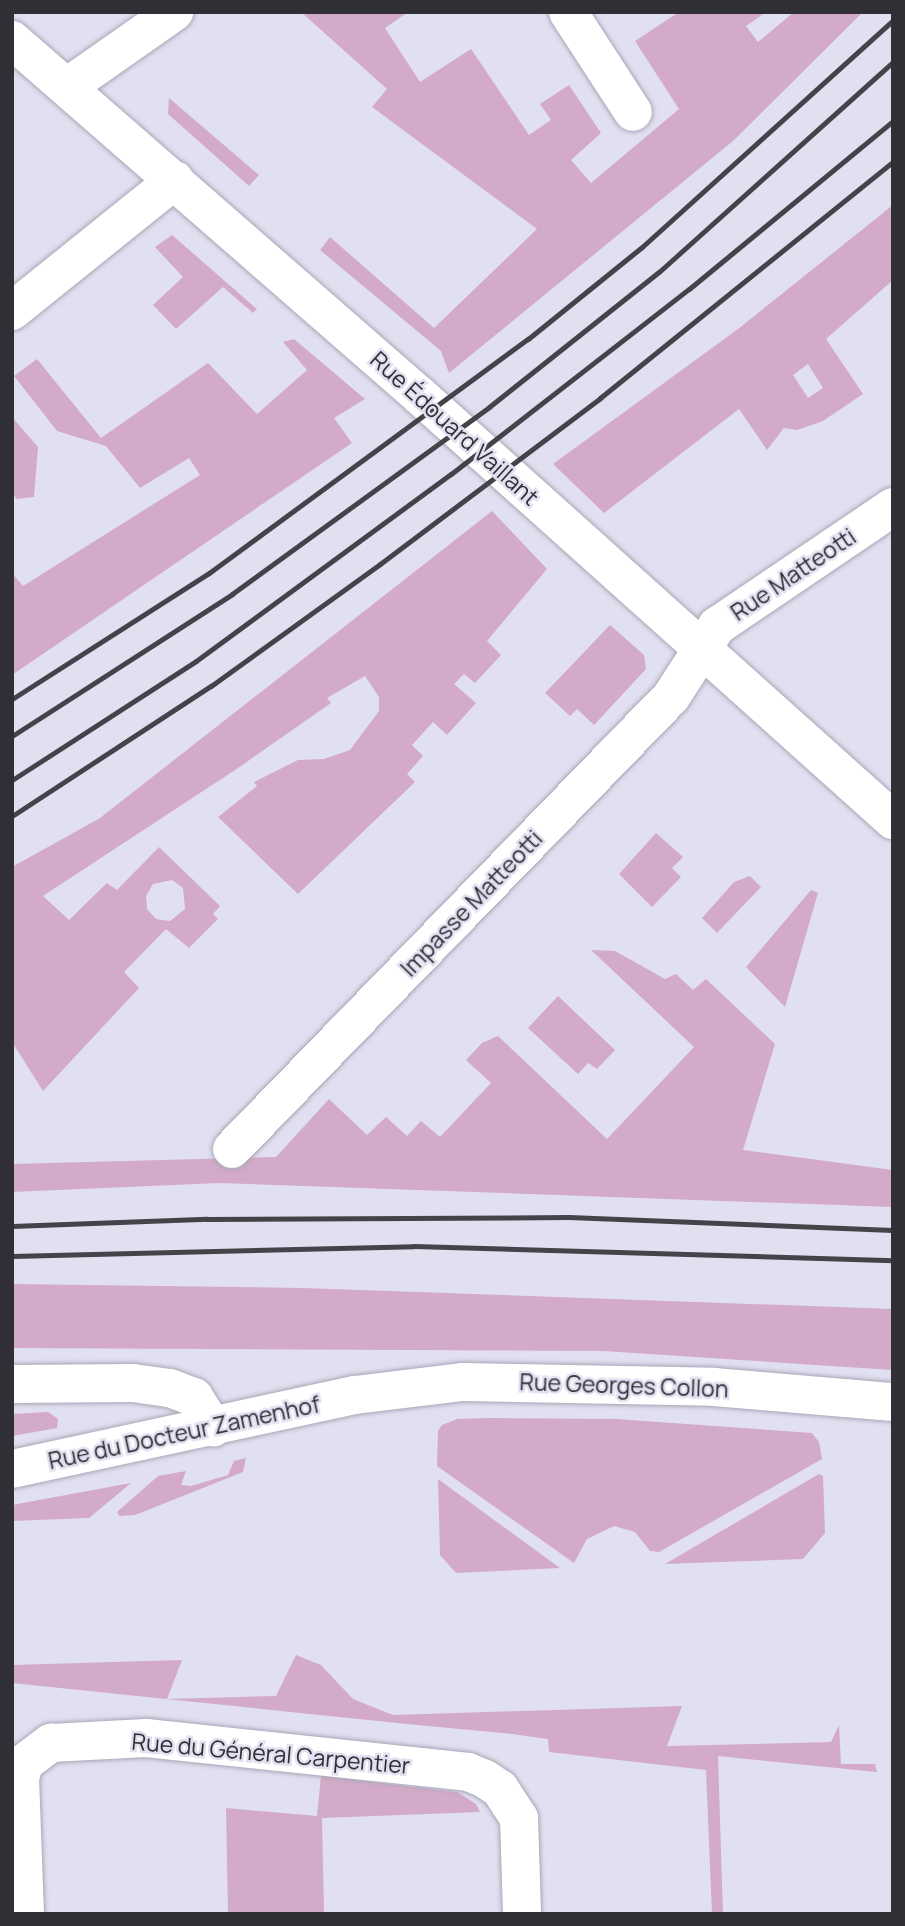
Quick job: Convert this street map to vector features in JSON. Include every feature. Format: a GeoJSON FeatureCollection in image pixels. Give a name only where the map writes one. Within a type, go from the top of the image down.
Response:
{"type":"FeatureCollection","features":[{"type":"Feature","properties":{"kind":"street"},"geometry":{"type":"LineString","coordinates":[[67,87],[174,12]]}},
{"type":"Feature","properties":{"kind":"street"},"geometry":{"type":"LineString","coordinates":[[568,12],[633,112]]}},
{"type":"Feature","properties":{"kind":"street","name":"Rue Édouard Vaillant"},"geometry":{"type":"LineString","coordinates":[[12,40],[175,180],[893,820]]}},
{"type":"Feature","properties":{"kind":"street"},"geometry":{"type":"LineString","coordinates":[[12,311],[175,180]]}},
{"type":"Feature","properties":{"kind":"street","name":"Rue Matteotti"},"geometry":{"type":"LineString","coordinates":[[700,650],[730,616],[893,507]]}},
{"type":"Feature","properties":{"kind":"street","name":"Impasse Matteotti"},"geometry":{"type":"LineString","coordinates":[[232,1149],[671,697],[700,650]]}},
{"type":"Feature","properties":{"kind":"street","name":"Rue Georges Collon"},"geometry":{"type":"LineString","coordinates":[[355,1395],[463,1381],[584,1382],[714,1387],[893,1402]]}},
{"type":"Feature","properties":{"kind":"street"},"geometry":{"type":"LineString","coordinates":[[12,1384],[134,1383],[170,1388],[194,1397],[213,1427]]}},
{"type":"Feature","properties":{"kind":"street","name":"Rue du Docteur Zamenhof"},"geometry":{"type":"LineString","coordinates":[[12,1469],[355,1395]]}},
{"type":"Feature","properties":{"kind":"street","name":"Rue du Général Carpentier"},"geometry":{"type":"LineString","coordinates":[[25,1914],[20,1779],[24,1763],[51,1743],[146,1738],[468,1772],[485,1779],[500,1788],[519,1818],[522,1914]]}},
{"type":"Feature","properties":{"kind":"shaded area"},"geometry":{"type":"Polygon","coordinates":[[[301,12],[408,12],[385,28],[420,82],[471,49],[529,135],[551,120],[540,104],[569,85],[601,133],[571,160],[591,183],[679,109],[635,41],[679,12],[766,12],[746,26],[758,42],[794,12],[863,12],[733,141],[449,373],[441,351],[320,250],[330,237],[434,328],[537,229],[372,107],[387,89],[301,12]]]}},
{"type":"Feature","properties":{"kind":"shaded area"},"geometry":{"type":"Polygon","coordinates":[[[169,98],[259,175],[249,186],[168,114],[169,98]]]}},
{"type":"Feature","properties":{"kind":"shaded area"},"geometry":{"type":"Polygon","coordinates":[[[893,205],[893,280],[826,339],[863,394],[823,421],[797,430],[784,428],[767,450],[739,409],[604,513],[553,464],[738,329],[893,205]],[[808,364],[793,375],[808,398],[823,388],[808,364]]]}},
{"type":"Feature","properties":{"kind":"shaded area"},"geometry":{"type":"Polygon","coordinates":[[[172,235],[257,309],[253,313],[223,287],[176,329],[153,305],[183,277],[155,247],[172,235]]]}},
{"type":"Feature","properties":{"kind":"shaded area"},"geometry":{"type":"Polygon","coordinates":[[[294,339],[365,399],[334,418],[352,443],[12,675],[12,573],[23,586],[200,475],[189,458],[140,488],[106,446],[57,431],[14,376],[37,359],[101,438],[208,363],[257,414],[307,370],[283,342],[294,339]]]}},
{"type":"Feature","properties":{"kind":"shaded area"},"geometry":{"type":"Polygon","coordinates":[[[12,417],[38,447],[34,497],[17,499],[12,493],[12,417]]]}},
{"type":"Feature","properties":{"kind":"shaded area"},"geometry":{"type":"Polygon","coordinates":[[[492,511],[547,569],[487,641],[501,655],[475,683],[464,674],[454,684],[476,703],[447,735],[433,722],[412,745],[423,756],[407,774],[415,782],[298,894],[218,817],[257,786],[254,782],[298,760],[324,759],[350,750],[379,711],[379,697],[365,676],[327,698],[331,703],[238,768],[43,896],[69,920],[107,883],[117,890],[159,847],[220,906],[213,914],[218,919],[189,948],[166,929],[124,972],[139,988],[43,1091],[12,1042],[12,867],[100,818],[492,511]],[[172,880],[153,884],[146,896],[147,909],[156,919],[170,921],[185,909],[183,888],[172,880]]]}},
{"type":"Feature","properties":{"kind":"shaded area"},"geometry":{"type":"Polygon","coordinates":[[[610,625],[644,655],[646,669],[594,725],[577,709],[570,716],[545,693],[610,625]]]}},
{"type":"Feature","properties":{"kind":"shaded area"},"geometry":{"type":"Polygon","coordinates":[[[656,833],[683,857],[672,868],[681,877],[652,907],[619,874],[656,833]]]}},
{"type":"Feature","properties":{"kind":"shaded area"},"geometry":{"type":"Polygon","coordinates":[[[750,876],[761,887],[717,933],[702,918],[734,882],[750,876]]]}},
{"type":"Feature","properties":{"kind":"shaded area"},"geometry":{"type":"Polygon","coordinates":[[[811,890],[818,893],[785,1007],[746,967],[811,890]]]}},
{"type":"Feature","properties":{"kind":"shaded area"},"geometry":{"type":"Polygon","coordinates":[[[591,950],[615,951],[665,979],[676,974],[693,990],[706,979],[775,1044],[743,1150],[893,1170],[893,1207],[219,1183],[12,1192],[12,1164],[276,1157],[329,1099],[367,1135],[386,1117],[407,1136],[421,1121],[440,1137],[491,1083],[466,1060],[482,1043],[498,1036],[607,1139],[694,1047],[591,950]]]}},
{"type":"Feature","properties":{"kind":"shaded area"},"geometry":{"type":"Polygon","coordinates":[[[558,996],[615,1050],[597,1069],[588,1063],[578,1074],[528,1028],[558,996]]]}},
{"type":"Feature","properties":{"kind":"shaded area"},"geometry":{"type":"Polygon","coordinates":[[[12,1284],[303,1288],[893,1309],[893,1370],[603,1351],[12,1348],[12,1284]]]}},
{"type":"Feature","properties":{"kind":"shaded area"},"geometry":{"type":"Polygon","coordinates":[[[48,1412],[58,1419],[57,1428],[12,1436],[12,1414],[48,1412]]]}},
{"type":"Feature","properties":{"kind":"shaded area"},"geometry":{"type":"Polygon","coordinates":[[[457,1419],[616,1419],[812,1433],[819,1442],[822,1459],[659,1552],[650,1551],[635,1532],[614,1526],[587,1539],[574,1563],[437,1466],[438,1431],[442,1425],[457,1419]]]}},
{"type":"Feature","properties":{"kind":"shaded area"},"geometry":{"type":"Polygon","coordinates":[[[246,1458],[243,1472],[135,1515],[119,1516],[117,1512],[158,1476],[186,1471],[181,1485],[191,1486],[228,1475],[234,1461],[246,1458]]]}},
{"type":"Feature","properties":{"kind":"shaded area"},"geometry":{"type":"Polygon","coordinates":[[[819,1474],[823,1476],[825,1533],[803,1559],[665,1564],[819,1474]]]}},
{"type":"Feature","properties":{"kind":"shaded area"},"geometry":{"type":"Polygon","coordinates":[[[438,1479],[560,1568],[456,1573],[440,1555],[438,1479]]]}},
{"type":"Feature","properties":{"kind":"shaded area"},"geometry":{"type":"Polygon","coordinates":[[[131,1483],[89,1518],[12,1521],[12,1505],[131,1483]]]}},
{"type":"Feature","properties":{"kind":"shaded area"},"geometry":{"type":"Polygon","coordinates":[[[296,1655],[321,1665],[353,1699],[393,1715],[682,1706],[667,1746],[831,1742],[839,1725],[841,1764],[875,1764],[877,1772],[718,1756],[723,1914],[712,1914],[706,1770],[549,1752],[548,1739],[512,1734],[407,1724],[12,1683],[12,1665],[182,1660],[167,1699],[276,1696],[296,1655]]]}},
{"type":"Feature","properties":{"kind":"shaded area"},"geometry":{"type":"Polygon","coordinates":[[[321,1776],[457,1792],[476,1804],[480,1812],[322,1818],[324,1914],[228,1914],[226,1808],[317,1816],[321,1776]]]}},
{"type":"Feature","properties":{"kind":"railway"},"geometry":{"type":"LineString","coordinates":[[12,699],[209,573],[528,339],[642,247],[893,20]]}},
{"type":"Feature","properties":{"kind":"railway"},"geometry":{"type":"LineString","coordinates":[[12,736],[232,594],[489,407],[660,271],[893,62]]}},
{"type":"Feature","properties":{"kind":"railway"},"geometry":{"type":"LineString","coordinates":[[12,780],[196,661],[451,474],[689,289],[893,121]]}},
{"type":"Feature","properties":{"kind":"railway"},"geometry":{"type":"LineString","coordinates":[[12,816],[211,686],[380,564],[600,398],[893,162]]}},
{"type":"Feature","properties":{"kind":"railway"},"geometry":{"type":"LineString","coordinates":[[12,1226],[207,1219],[569,1217],[893,1230]]}},
{"type":"Feature","properties":{"kind":"railway"},"geometry":{"type":"LineString","coordinates":[[12,1256],[414,1246],[893,1260]]}}]}
